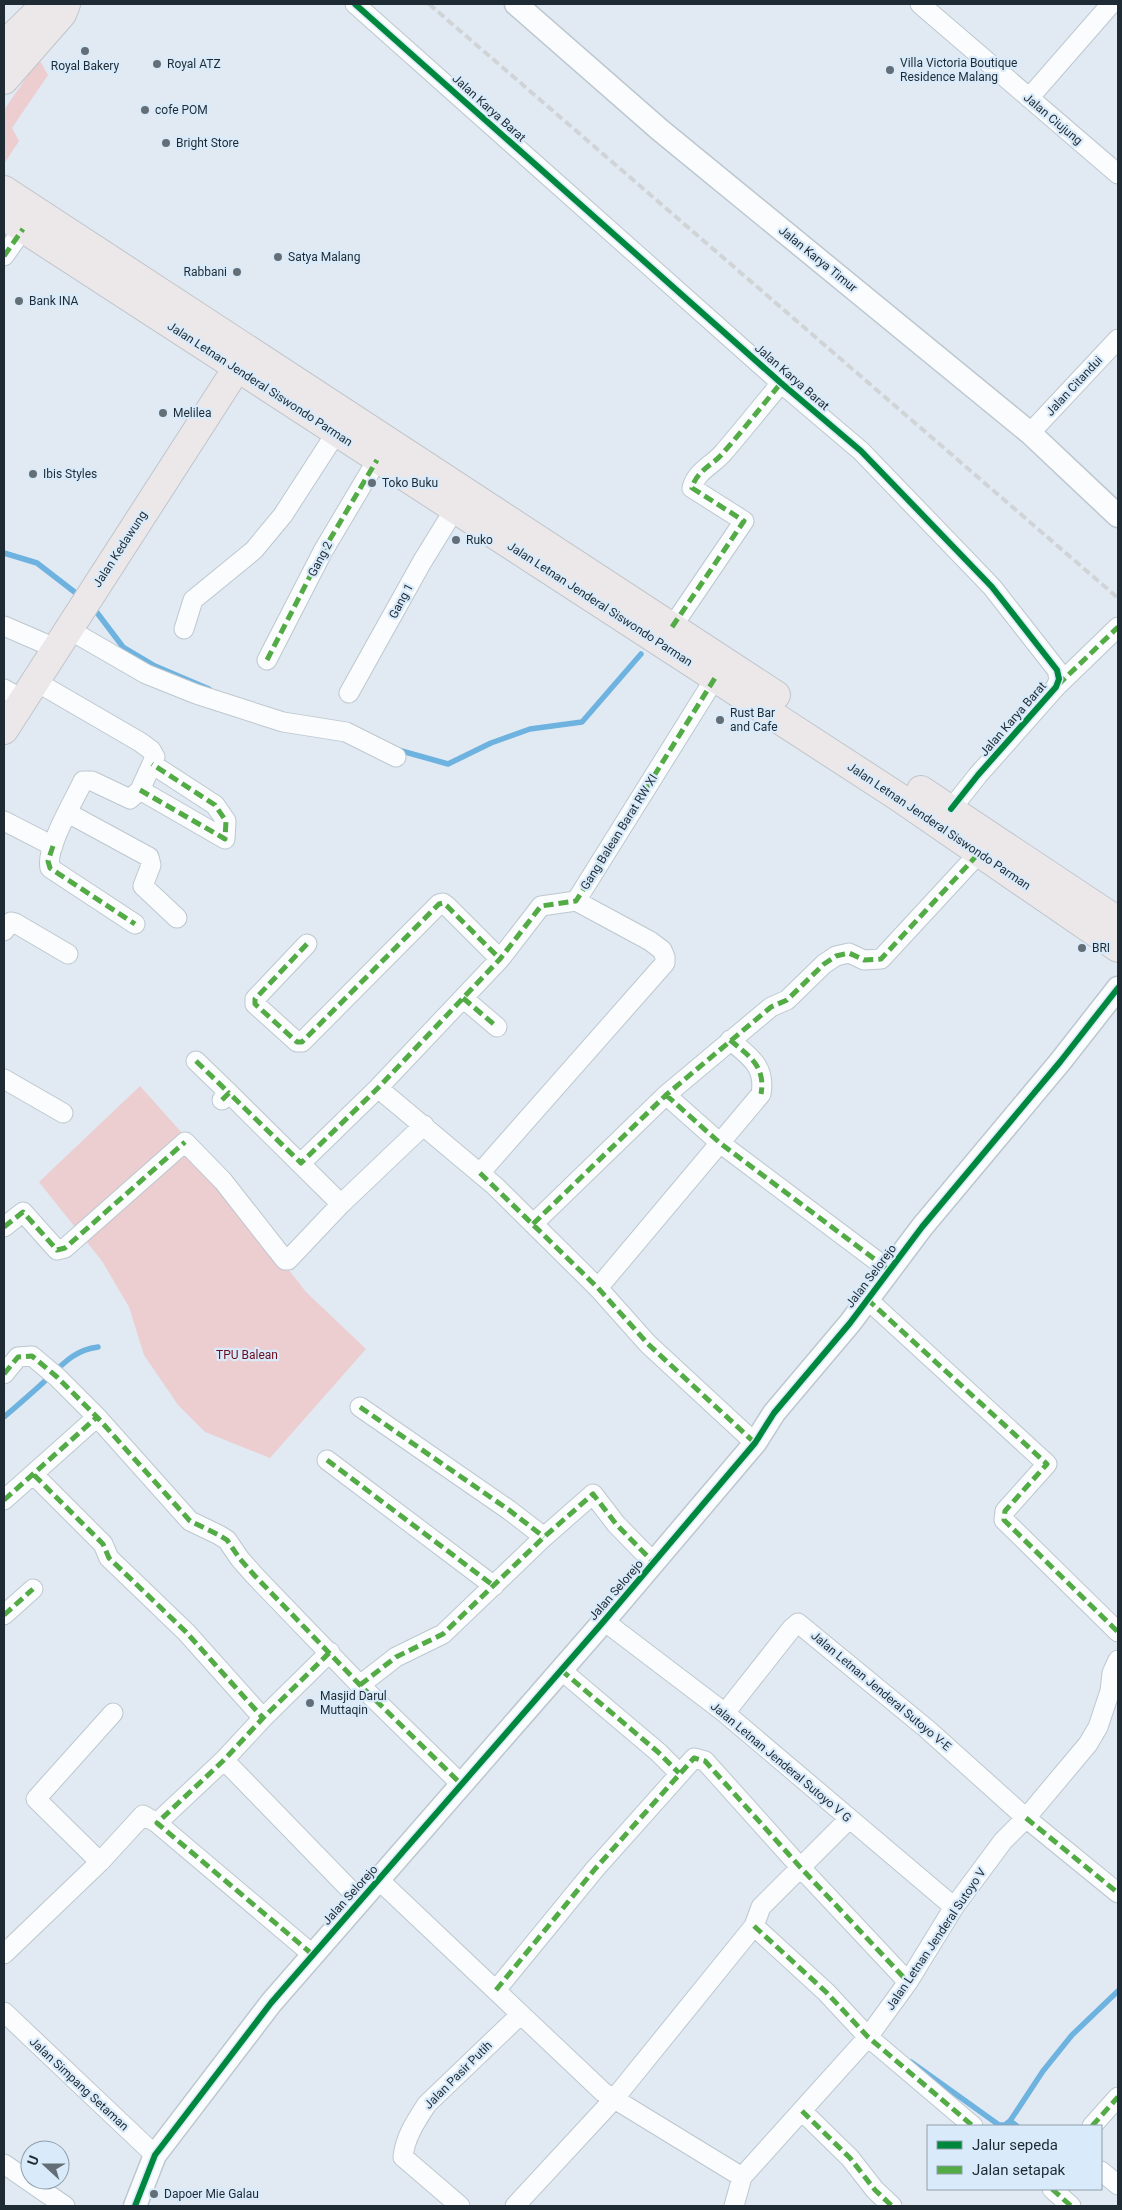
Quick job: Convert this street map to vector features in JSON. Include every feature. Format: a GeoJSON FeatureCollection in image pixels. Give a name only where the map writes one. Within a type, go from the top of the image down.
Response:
{"type":"FeatureCollection","features":[{"type":"Feature","properties":{"kind":"main road"},"geometry":{"type":"LineString","coordinates":[[4,45],[46,4]]}},
{"type":"Feature","properties":{"kind":"main road"},"geometry":{"type":"LineString","coordinates":[[4,80],[62,14],[66,4]]}},
{"type":"Feature","properties":{"kind":"main road","name":"Jalan Letnan Jenderal Siswondo Parman"},"geometry":{"type":"LineString","coordinates":[[4,190],[1118,921]]}},
{"type":"Feature","properties":{"kind":"main road","name":"Jalan Letnan Jenderal Siswondo Parman"},"geometry":{"type":"LineString","coordinates":[[14,223],[980,852],[1118,948]]}},
{"type":"Feature","properties":{"kind":"main road","name":"Jalan Kedawung"},"geometry":{"type":"LineString","coordinates":[[4,730],[20,690],[74,620],[236,368]]}},
{"type":"Feature","properties":{"kind":"street","name":"Jalan Karya Barat"},"geometry":{"type":"LineString","coordinates":[[355,4],[781,383],[861,451],[992,587],[1057,670],[1059,679],[1056,687],[978,775],[951,810]]}},
{"type":"Feature","properties":{"kind":"street","name":"Jalan Karya Timur"},"geometry":{"type":"LineString","coordinates":[[516,4],[660,130],[1030,433],[1118,516]]}},
{"type":"Feature","properties":{"kind":"street","name":"Jalan Ciujung"},"geometry":{"type":"LineString","coordinates":[[920,4],[1118,174]]}},
{"type":"Feature","properties":{"kind":"street"},"geometry":{"type":"LineString","coordinates":[[1029,98],[1111,4]]}},
{"type":"Feature","properties":{"kind":"street"},"geometry":{"type":"LineString","coordinates":[[4,256],[14,223]]}},
{"type":"Feature","properties":{"kind":"street","name":"Jalan Citandui"},"geometry":{"type":"LineString","coordinates":[[1030,433],[1118,339]]}},
{"type":"Feature","properties":{"kind":"street"},"geometry":{"type":"LineString","coordinates":[[672,627],[744,521],[692,488],[693,485],[699,473],[721,455],[781,383]]}},
{"type":"Feature","properties":{"kind":"street"},"geometry":{"type":"LineString","coordinates":[[184,628],[193,600],[254,550],[283,515],[336,433]]}},
{"type":"Feature","properties":{"kind":"street","name":"Gang 2"},"geometry":{"type":"LineString","coordinates":[[268,660],[323,551],[377,460]]}},
{"type":"Feature","properties":{"kind":"street","name":"Gang 1"},"geometry":{"type":"LineString","coordinates":[[349,693],[417,570],[454,510]]}},
{"type":"Feature","properties":{"kind":"street"},"geometry":{"type":"LineString","coordinates":[[4,626],[74,620],[146,674],[196,694],[283,722],[346,732],[396,757]]}},
{"type":"Feature","properties":{"kind":"street"},"geometry":{"type":"LineString","coordinates":[[1056,687],[1118,627]]}},
{"type":"Feature","properties":{"kind":"street","name":"Gang Balean Barat RW XI"},"geometry":{"type":"LineString","coordinates":[[301,1162],[378,1088],[500,959],[541,906],[576,901],[714,678]]}},
{"type":"Feature","properties":{"kind":"street"},"geometry":{"type":"LineString","coordinates":[[20,690],[110,724],[151,750],[155,757],[140,790],[130,800],[87,780],[83,781],[53,846],[48,862],[50,868],[135,924]]}},
{"type":"Feature","properties":{"kind":"street"},"geometry":{"type":"LineString","coordinates":[[140,790],[225,839],[226,821],[215,805],[152,764]]}},
{"type":"Feature","properties":{"kind":"street"},"geometry":{"type":"LineString","coordinates":[[68,813],[149,857],[151,865],[143,886],[176,918]]}},
{"type":"Feature","properties":{"kind":"street"},"geometry":{"type":"LineString","coordinates":[[4,820],[53,846]]}},
{"type":"Feature","properties":{"kind":"street"},"geometry":{"type":"LineString","coordinates":[[533,1224],[666,1095],[771,1007],[787,1000],[824,964],[836,956],[849,953],[864,960],[881,959],[980,852]]}},
{"type":"Feature","properties":{"kind":"street"},"geometry":{"type":"LineString","coordinates":[[480,1173],[665,963],[662,950],[650,941],[576,901]]}},
{"type":"Feature","properties":{"kind":"street"},"geometry":{"type":"LineString","coordinates":[[307,944],[255,999],[255,1004],[297,1042],[302,1042],[439,904],[443,903],[447,906],[500,959]]}},
{"type":"Feature","properties":{"kind":"street"},"geometry":{"type":"LineString","coordinates":[[4,930],[11,922],[15,923],[68,954]]}},
{"type":"Feature","properties":{"kind":"street","name":"Jalan Selorejo"},"geometry":{"type":"LineString","coordinates":[[135,2206],[155,2155],[271,2003],[604,1621],[756,1443],[774,1413],[868,1299],[922,1227],[1060,1062],[1118,988]]}},
{"type":"Feature","properties":{"kind":"street"},"geometry":{"type":"LineString","coordinates":[[462,998],[498,1027]]}},
{"type":"Feature","properties":{"kind":"street"},"geometry":{"type":"LineString","coordinates":[[598,1288],[761,1094],[763,1083],[759,1068],[754,1061],[730,1040]]}},
{"type":"Feature","properties":{"kind":"street"},"geometry":{"type":"LineString","coordinates":[[196,1061],[226,1096],[301,1162],[341,1204]]}},
{"type":"Feature","properties":{"kind":"street"},"geometry":{"type":"LineString","coordinates":[[4,1079],[63,1113]]}},
{"type":"Feature","properties":{"kind":"street"},"geometry":{"type":"LineString","coordinates":[[378,1088],[480,1173],[598,1288],[648,1344],[756,1443]]}},
{"type":"Feature","properties":{"kind":"street"},"geometry":{"type":"LineString","coordinates":[[666,1095],[720,1143],[889,1270]]}},
{"type":"Feature","properties":{"kind":"street"},"geometry":{"type":"LineString","coordinates":[[4,1227],[20,1212],[23,1212],[57,1250],[65,1248],[184,1142],[223,1181],[285,1260],[288,1260],[341,1204],[424,1125]]}},
{"type":"Feature","properties":{"kind":"street"},"geometry":{"type":"LineString","coordinates":[[868,1299],[1047,1464],[1005,1511],[1004,1520],[1118,1632]]}},
{"type":"Feature","properties":{"kind":"street"},"geometry":{"type":"LineString","coordinates":[[4,1374],[18,1357],[24,1355],[32,1356],[52,1372],[97,1417],[190,1521],[220,1534],[227,1540],[255,1576],[360,1685],[461,1784]]}},
{"type":"Feature","properties":{"kind":"street"},"geometry":{"type":"LineString","coordinates":[[360,1407],[544,1536]]}},
{"type":"Feature","properties":{"kind":"street"},"geometry":{"type":"LineString","coordinates":[[4,1500],[97,1417]]}},
{"type":"Feature","properties":{"kind":"street"},"geometry":{"type":"LineString","coordinates":[[327,1460],[494,1586]]}},
{"type":"Feature","properties":{"kind":"street"},"geometry":{"type":"LineString","coordinates":[[34,1475],[103,1544],[109,1558],[186,1632],[263,1718]]}},
{"type":"Feature","properties":{"kind":"street"},"geometry":{"type":"LineString","coordinates":[[360,1685],[396,1657],[443,1634],[544,1536],[593,1494],[616,1524],[654,1563]]}},
{"type":"Feature","properties":{"kind":"street"},"geometry":{"type":"LineString","coordinates":[[4,1614],[33,1589]]}},
{"type":"Feature","properties":{"kind":"street","name":"Jalan Letnan Jenderal Sutoyo V G"},"geometry":{"type":"LineString","coordinates":[[604,1621],[725,1713],[954,1907]]}},
{"type":"Feature","properties":{"kind":"street","name":"Jalan Letnan Jenderal Sutoyo V-E"},"geometry":{"type":"LineString","coordinates":[[725,1713],[792,1628],[798,1623],[928,1729],[1026,1818]]}},
{"type":"Feature","properties":{"kind":"street"},"geometry":{"type":"LineString","coordinates":[[157,1823],[224,1760],[263,1718],[330,1652]]}},
{"type":"Feature","properties":{"kind":"street","name":"Jalan Letnan Jenderal Sutoyo V"},"geometry":{"type":"LineString","coordinates":[[742,2177],[868,2038],[908,1982],[954,1907],[1003,1841],[1026,1818],[1088,1744],[1104,1710],[1112,1673],[1118,1660]]}},
{"type":"Feature","properties":{"kind":"street"},"geometry":{"type":"LineString","coordinates":[[561,1670],[658,1752],[679,1773]]}},
{"type":"Feature","properties":{"kind":"street"},"geometry":{"type":"LineString","coordinates":[[100,1862],[36,1799],[113,1713]]}},
{"type":"Feature","properties":{"kind":"street"},"geometry":{"type":"LineString","coordinates":[[496,1990],[595,1869],[694,1758],[705,1761],[801,1868],[908,1982]]}},
{"type":"Feature","properties":{"kind":"street"},"geometry":{"type":"LineString","coordinates":[[224,1760],[361,1901]]}},
{"type":"Feature","properties":{"kind":"street"},"geometry":{"type":"LineString","coordinates":[[4,1954],[100,1862],[139,1817],[143,1815],[157,1823],[312,1954]]}},
{"type":"Feature","properties":{"kind":"street"},"geometry":{"type":"LineString","coordinates":[[1026,1818],[1118,1893]]}},
{"type":"Feature","properties":{"kind":"street"},"geometry":{"type":"LineString","coordinates":[[515,2206],[614,2100],[754,1926],[761,1907],[849,1819]]}},
{"type":"Feature","properties":{"kind":"street"},"geometry":{"type":"LineString","coordinates":[[379,1880],[603,2092],[742,2177],[734,2206]]}},
{"type":"Feature","properties":{"kind":"street"},"geometry":{"type":"LineString","coordinates":[[754,1926],[826,1992],[868,2038],[972,2125]]}},
{"type":"Feature","properties":{"kind":"street","name":"Jalan Simpang Setaman"},"geometry":{"type":"LineString","coordinates":[[4,2012],[155,2155]]}},
{"type":"Feature","properties":{"kind":"street","name":"Jalan Pasir Putih"},"geometry":{"type":"LineString","coordinates":[[460,2206],[403,2157],[404,2146],[415,2122],[427,2104],[520,2015]]}},
{"type":"Feature","properties":{"kind":"street"},"geometry":{"type":"LineString","coordinates":[[1093,2125],[1118,2096]]}},
{"type":"Feature","properties":{"kind":"street"},"geometry":{"type":"LineString","coordinates":[[802,2111],[850,2158],[875,2190],[892,2206]]}},
{"type":"Feature","properties":{"kind":"street"},"geometry":{"type":"LineString","coordinates":[[4,2164],[65,2206]]}},
{"type":"Feature","properties":{"kind":"street"},"geometry":{"type":"LineString","coordinates":[[1102,2172],[1118,2185]]}},
{"type":"Feature","properties":{"kind":"street"},"geometry":{"type":"LineString","coordinates":[[1053,2190],[1071,2206]]}},
{"type":"Feature","properties":{"kind":"green space"},"geometry":{"type":"Polygon","coordinates":[[[39,59],[48,75],[12,128],[19,141],[4,164],[4,110],[39,59]]]}},
{"type":"Feature","properties":{"kind":"green space","name":"TPU Balean"},"geometry":{"type":"Polygon","coordinates":[[[140,1086],[182,1133],[306,1292],[366,1349],[270,1458],[205,1432],[178,1405],[144,1355],[129,1307],[102,1261],[39,1182],[140,1086]]]}},
{"type":"Feature","properties":{"kind":"waterway"},"geometry":{"type":"LineString","coordinates":[[4,553],[37,563],[81,597]]}},
{"type":"Feature","properties":{"kind":"waterway"},"geometry":{"type":"LineString","coordinates":[[92,606],[123,647],[155,666],[209,689]]}},
{"type":"Feature","properties":{"kind":"waterway"},"geometry":{"type":"LineString","coordinates":[[398,750],[448,764],[491,743],[530,729],[582,722],[641,654]]}},
{"type":"Feature","properties":{"kind":"waterway"},"geometry":{"type":"LineString","coordinates":[[4,1417],[69,1359],[82,1351],[98,1347]]}},
{"type":"Feature","properties":{"kind":"waterway"},"geometry":{"type":"LineString","coordinates":[[1016,2125],[1010,2121],[1043,2071],[1072,2035],[1118,1991]]}},
{"type":"Feature","properties":{"kind":"waterway"},"geometry":{"type":"LineString","coordinates":[[911,2062],[999,2125],[1005,2125],[1010,2121]]}},
{"type":"Feature","properties":{"kind":"railway"},"geometry":{"type":"LineString","coordinates":[[429,4],[1118,598]]}},
{"type":"Feature","properties":{"kind":"marked path"},"geometry":{"type":"LineString","coordinates":[[4,256],[23,229]]}},
{"type":"Feature","properties":{"kind":"marked path"},"geometry":{"type":"LineString","coordinates":[[672,627],[744,521],[692,488],[694,482],[723,453],[781,383]]}},
{"type":"Feature","properties":{"kind":"marked path"},"geometry":{"type":"LineString","coordinates":[[267,660],[323,551],[377,460]]}},
{"type":"Feature","properties":{"kind":"marked path"},"geometry":{"type":"LineString","coordinates":[[1058,685],[1118,627]]}},
{"type":"Feature","properties":{"kind":"marked path"},"geometry":{"type":"LineString","coordinates":[[222,1100],[229,1093],[301,1163],[378,1088],[500,959],[541,906],[576,901],[715,678]]}},
{"type":"Feature","properties":{"kind":"marked path"},"geometry":{"type":"LineString","coordinates":[[140,790],[225,839],[226,821],[215,805],[152,764]]}},
{"type":"Feature","properties":{"kind":"marked path"},"geometry":{"type":"LineString","coordinates":[[53,846],[48,861],[50,868],[135,924]]}},
{"type":"Feature","properties":{"kind":"marked path"},"geometry":{"type":"LineString","coordinates":[[533,1224],[666,1095],[771,1007],[787,1000],[824,964],[836,956],[849,953],[864,960],[881,959],[980,852]]}},
{"type":"Feature","properties":{"kind":"marked path"},"geometry":{"type":"LineString","coordinates":[[307,944],[255,999],[255,1004],[297,1042],[302,1042],[439,904],[443,903],[447,906],[500,959]]}},
{"type":"Feature","properties":{"kind":"marked path"},"geometry":{"type":"LineString","coordinates":[[463,998],[497,1027]]}},
{"type":"Feature","properties":{"kind":"marked path"},"geometry":{"type":"LineString","coordinates":[[730,1040],[754,1062],[761,1076],[761,1094]]}},
{"type":"Feature","properties":{"kind":"marked path"},"geometry":{"type":"LineString","coordinates":[[196,1061],[229,1093]]}},
{"type":"Feature","properties":{"kind":"marked path"},"geometry":{"type":"LineString","coordinates":[[666,1095],[720,1143],[889,1270]]}},
{"type":"Feature","properties":{"kind":"marked path"},"geometry":{"type":"LineString","coordinates":[[4,1227],[23,1212],[57,1250],[65,1248],[185,1142]]}},
{"type":"Feature","properties":{"kind":"marked path"},"geometry":{"type":"LineString","coordinates":[[480,1173],[598,1288],[648,1344],[755,1443]]}},
{"type":"Feature","properties":{"kind":"marked path"},"geometry":{"type":"LineString","coordinates":[[867,1299],[1047,1464],[1005,1511],[1004,1520],[1118,1632]]}},
{"type":"Feature","properties":{"kind":"marked path"},"geometry":{"type":"LineString","coordinates":[[4,1374],[18,1357],[32,1356],[57,1377],[97,1417],[190,1521],[227,1540],[255,1576],[360,1685],[461,1784]]}},
{"type":"Feature","properties":{"kind":"marked path"},"geometry":{"type":"LineString","coordinates":[[360,1407],[509,1510],[544,1537]]}},
{"type":"Feature","properties":{"kind":"marked path"},"geometry":{"type":"LineString","coordinates":[[4,1500],[97,1417]]}},
{"type":"Feature","properties":{"kind":"marked path"},"geometry":{"type":"LineString","coordinates":[[327,1460],[494,1586]]}},
{"type":"Feature","properties":{"kind":"marked path"},"geometry":{"type":"LineString","coordinates":[[34,1475],[103,1544],[109,1558],[186,1632],[263,1718]]}},
{"type":"Feature","properties":{"kind":"marked path"},"geometry":{"type":"LineString","coordinates":[[360,1685],[396,1657],[443,1634],[544,1537],[593,1494],[616,1524],[654,1563]]}},
{"type":"Feature","properties":{"kind":"marked path"},"geometry":{"type":"LineString","coordinates":[[4,1615],[33,1589]]}},
{"type":"Feature","properties":{"kind":"marked path"},"geometry":{"type":"LineString","coordinates":[[312,1954],[157,1823],[224,1760],[263,1718],[330,1652]]}},
{"type":"Feature","properties":{"kind":"marked path"},"geometry":{"type":"LineString","coordinates":[[561,1670],[658,1752],[679,1773]]}},
{"type":"Feature","properties":{"kind":"marked path"},"geometry":{"type":"LineString","coordinates":[[496,1990],[595,1869],[694,1758],[705,1761],[801,1868],[908,1982]]}},
{"type":"Feature","properties":{"kind":"marked path"},"geometry":{"type":"LineString","coordinates":[[1026,1818],[1118,1893]]}},
{"type":"Feature","properties":{"kind":"marked path"},"geometry":{"type":"LineString","coordinates":[[754,1926],[826,1992],[868,2037],[972,2125]]}},
{"type":"Feature","properties":{"kind":"marked path"},"geometry":{"type":"LineString","coordinates":[[1093,2125],[1118,2097]]}},
{"type":"Feature","properties":{"kind":"marked path"},"geometry":{"type":"LineString","coordinates":[[802,2111],[850,2158],[875,2190],[892,2206]]}},
{"type":"Feature","properties":{"kind":"marked path"},"geometry":{"type":"LineString","coordinates":[[1053,2190],[1071,2206]]}},
{"type":"Feature","properties":{"kind":"cycle path"},"geometry":{"type":"LineString","coordinates":[[355,4],[781,383],[861,451],[992,587],[1057,670],[1059,679],[1056,687],[978,775],[951,809]]}},
{"type":"Feature","properties":{"kind":"cycle path"},"geometry":{"type":"LineString","coordinates":[[135,2206],[155,2155],[271,2003],[604,1621],[755,1443],[774,1413],[850,1323],[922,1227],[1060,1062],[1118,988]]}},
{"type":"Feature","properties":{"kind":"place","name":"Royal Bakery"},"geometry":{"type":"Point","coordinates":[85,51]}},
{"type":"Feature","properties":{"kind":"place","name":"Royal ATZ"},"geometry":{"type":"Point","coordinates":[157,64]}},
{"type":"Feature","properties":{"kind":"place","name":"Villa Victoria Boutique Residence Malang"},"geometry":{"type":"Point","coordinates":[890,70]}},
{"type":"Feature","properties":{"kind":"place","name":"cofe POM"},"geometry":{"type":"Point","coordinates":[145,110]}},
{"type":"Feature","properties":{"kind":"place","name":"Bright Store"},"geometry":{"type":"Point","coordinates":[166,143]}},
{"type":"Feature","properties":{"kind":"place","name":"Satya Malang"},"geometry":{"type":"Point","coordinates":[278,257]}},
{"type":"Feature","properties":{"kind":"place","name":"Rabbani"},"geometry":{"type":"Point","coordinates":[237,272]}},
{"type":"Feature","properties":{"kind":"place","name":"Bank INA"},"geometry":{"type":"Point","coordinates":[19,301]}},
{"type":"Feature","properties":{"kind":"place","name":"Melilea"},"geometry":{"type":"Point","coordinates":[163,413]}},
{"type":"Feature","properties":{"kind":"place","name":"Ibis Styles"},"geometry":{"type":"Point","coordinates":[33,474]}},
{"type":"Feature","properties":{"kind":"place","name":"Toko Buku"},"geometry":{"type":"Point","coordinates":[372,483]}},
{"type":"Feature","properties":{"kind":"place","name":"Ruko"},"geometry":{"type":"Point","coordinates":[456,540]}},
{"type":"Feature","properties":{"kind":"place","name":"Rust Bar and Cafe"},"geometry":{"type":"Point","coordinates":[720,720]}},
{"type":"Feature","properties":{"kind":"place","name":"BRI"},"geometry":{"type":"Point","coordinates":[1082,948]}},
{"type":"Feature","properties":{"kind":"place","name":"Masjid Darul Muttaqin"},"geometry":{"type":"Point","coordinates":[310,1703]}},
{"type":"Feature","properties":{"kind":"place","name":"Dapoer Mie Galau"},"geometry":{"type":"Point","coordinates":[154,2194]}}]}
